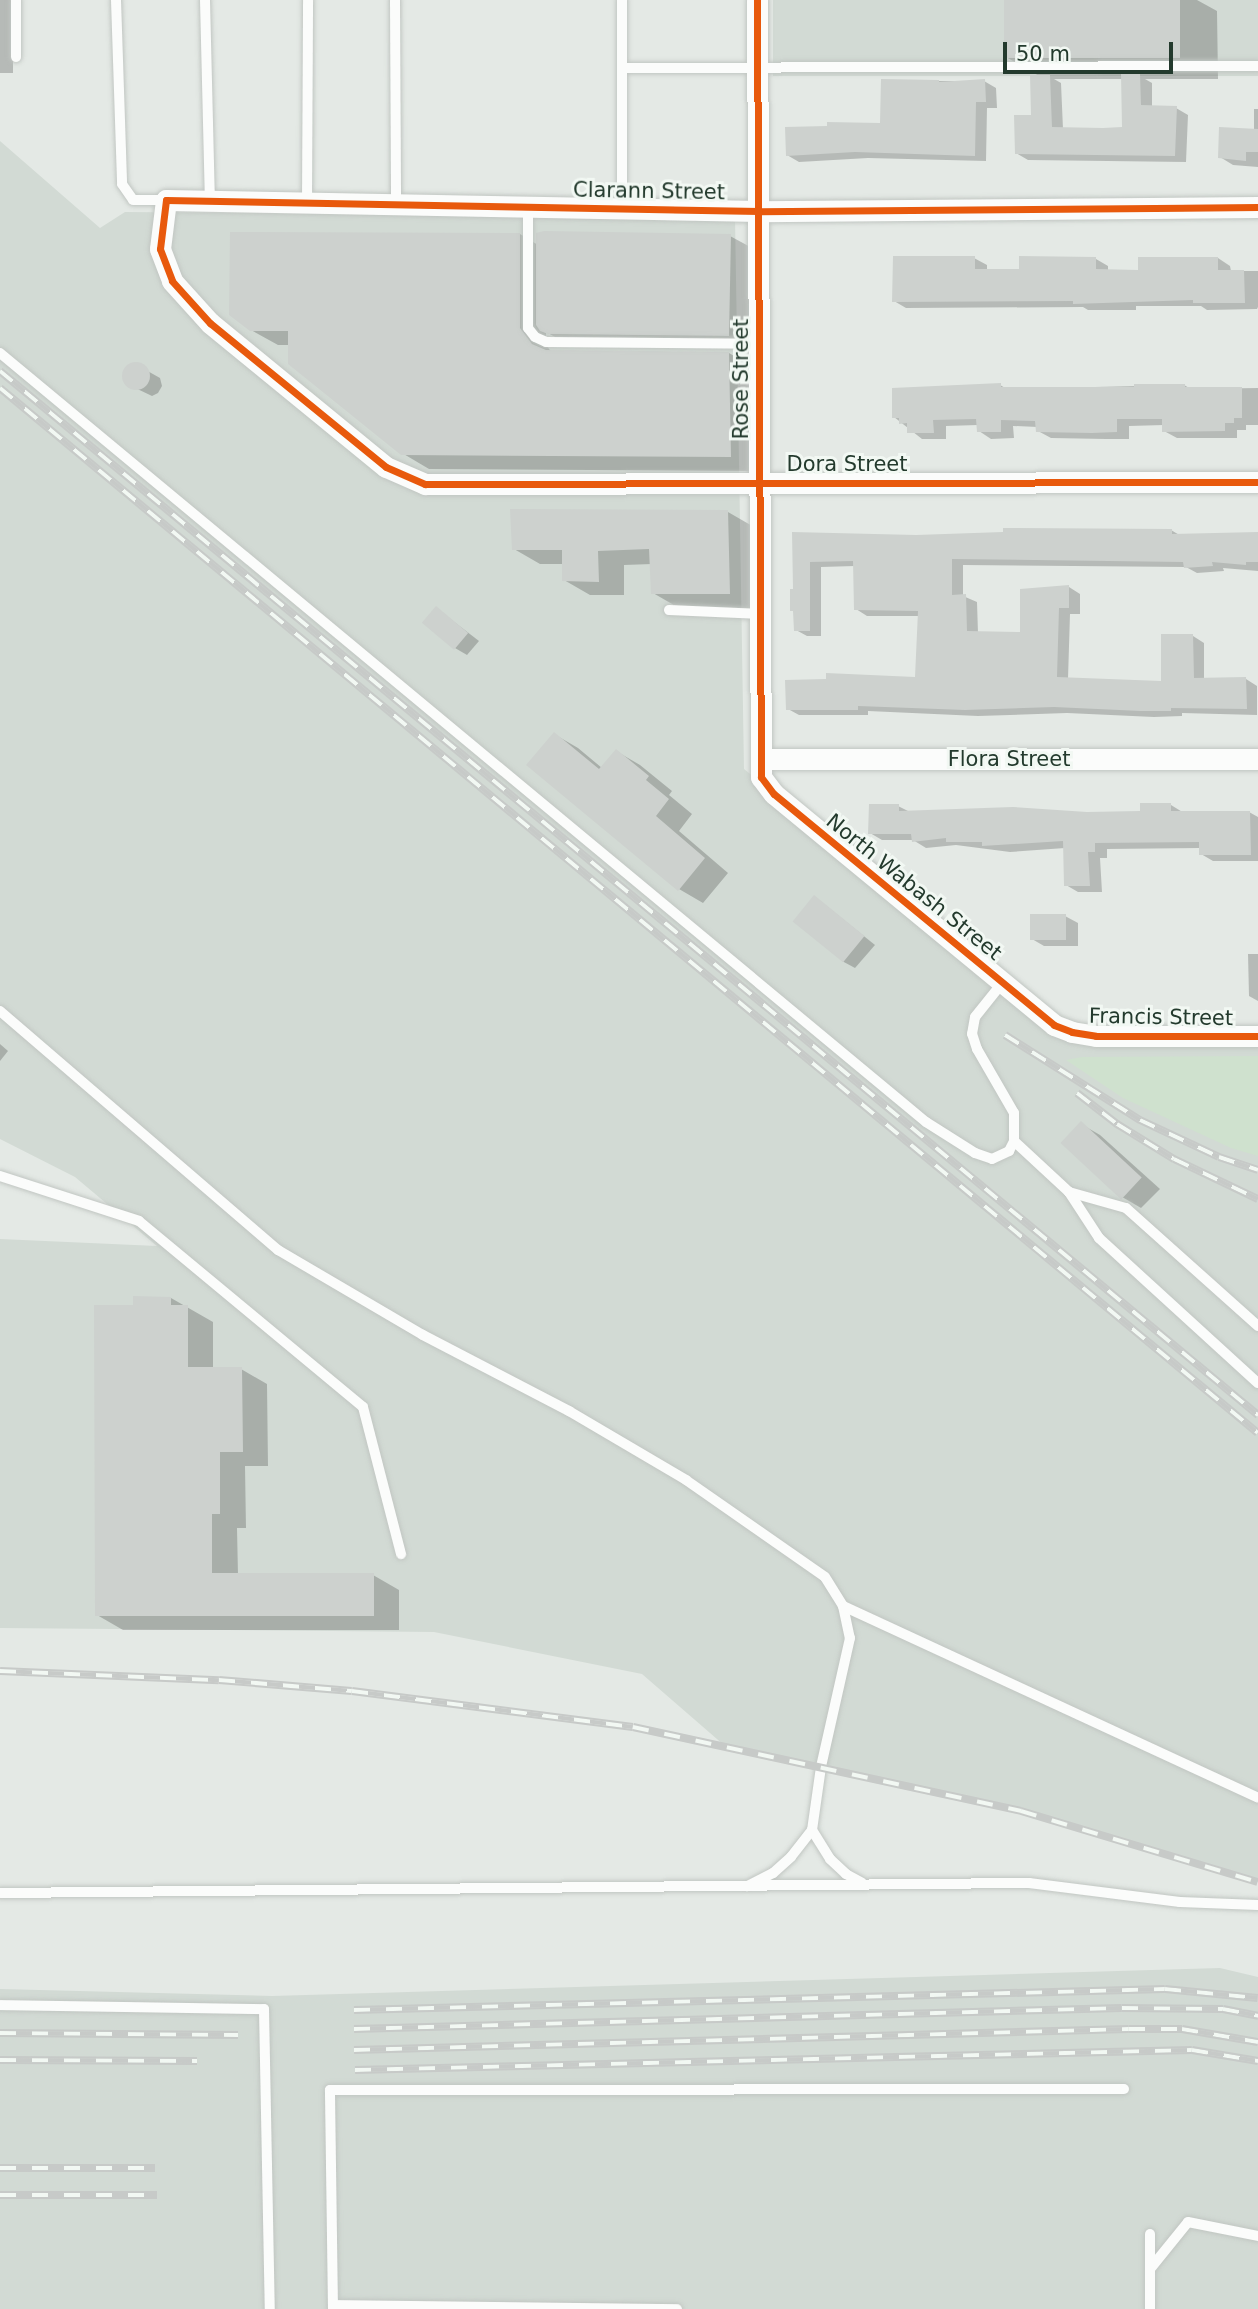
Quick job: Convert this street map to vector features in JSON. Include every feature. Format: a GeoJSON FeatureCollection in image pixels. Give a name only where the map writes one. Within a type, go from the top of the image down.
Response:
{"type":"FeatureCollection","features":[{"type":"Feature","properties":{"kind":"street","name":"Rose Street"},"geometry":{"type":"LineString","coordinates":[[757,0],[761,759]]}},
{"type":"Feature","properties":{"kind":"street","name":"Clarann Street"},"geometry":{"type":"LineString","coordinates":[[166,200],[759,211],[1258,207]]}},
{"type":"Feature","properties":{"kind":"street","name":"Dora Street"},"geometry":{"type":"LineString","coordinates":[[166,200],[160,249],[173,281],[210,323],[396,473],[425,484],[1258,482]]}},
{"type":"Feature","properties":{"kind":"street","name":"Flora Street"},"geometry":{"type":"LineString","coordinates":[[761,759],[1258,759]]}},
{"type":"Feature","properties":{"kind":"street","name":"North Wabash Street"},"geometry":{"type":"LineString","coordinates":[[761,759],[761,777],[774,794],[1054,1024],[1065,1029]]}},
{"type":"Feature","properties":{"kind":"street","name":"Francis Street"},"geometry":{"type":"LineString","coordinates":[[1065,1029],[1096,1036],[1258,1036]]}},
{"type":"Feature","properties":{"kind":"lane"},"geometry":{"type":"LineString","coordinates":[[16,0],[16,57]]}},
{"type":"Feature","properties":{"kind":"lane"},"geometry":{"type":"LineString","coordinates":[[116,0],[122,184],[133,200],[166,200]]}},
{"type":"Feature","properties":{"kind":"lane"},"geometry":{"type":"LineString","coordinates":[[205,0],[210,199]]}},
{"type":"Feature","properties":{"kind":"lane"},"geometry":{"type":"LineString","coordinates":[[307,202],[308,0]]}},
{"type":"Feature","properties":{"kind":"lane"},"geometry":{"type":"LineString","coordinates":[[395,0],[396,205]]}},
{"type":"Feature","properties":{"kind":"lane"},"geometry":{"type":"LineString","coordinates":[[622,0],[622,208]]}},
{"type":"Feature","properties":{"kind":"lane"},"geometry":{"type":"LineString","coordinates":[[622,68],[1258,66]]}},
{"type":"Feature","properties":{"kind":"lane"},"geometry":{"type":"LineString","coordinates":[[528,207],[528,328],[535,337],[546,342],[758,344]]}},
{"type":"Feature","properties":{"kind":"lane"},"geometry":{"type":"LineString","coordinates":[[0,354],[926,1122],[975,1153],[992,1159],[1009,1151],[1014,1141],[1014,1113],[977,1049],[972,1034],[975,1017],[1003,982]]}},
{"type":"Feature","properties":{"kind":"lane"},"geometry":{"type":"LineString","coordinates":[[669,610],[760,614]]}},
{"type":"Feature","properties":{"kind":"lane"},"geometry":{"type":"LineString","coordinates":[[0,1011],[278,1250],[423,1335],[569,1411],[686,1480],[825,1577],[843,1606],[850,1638],[821,1767],[812,1830],[791,1857],[773,1873],[747,1886]]}},
{"type":"Feature","properties":{"kind":"lane"},"geometry":{"type":"LineString","coordinates":[[1014,1141],[1069,1192],[1099,1238],[1258,1383]]}},
{"type":"Feature","properties":{"kind":"lane"},"geometry":{"type":"LineString","coordinates":[[0,1176],[139,1221],[363,1407],[401,1554]]}},
{"type":"Feature","properties":{"kind":"lane"},"geometry":{"type":"LineString","coordinates":[[1069,1192],[1126,1208],[1258,1326]]}},
{"type":"Feature","properties":{"kind":"lane"},"geometry":{"type":"LineString","coordinates":[[843,1606],[1258,1798]]}},
{"type":"Feature","properties":{"kind":"lane"},"geometry":{"type":"LineString","coordinates":[[812,1830],[830,1858],[846,1874],[865,1885]]}},
{"type":"Feature","properties":{"kind":"lane"},"geometry":{"type":"LineString","coordinates":[[0,1893],[1029,1883],[1180,1902],[1258,1905]]}},
{"type":"Feature","properties":{"kind":"lane"},"geometry":{"type":"LineString","coordinates":[[0,2005],[264,2009],[270,2309]]}},
{"type":"Feature","properties":{"kind":"lane"},"geometry":{"type":"LineString","coordinates":[[677,2309],[333,2307],[330,2090],[1124,2089]]}},
{"type":"Feature","properties":{"kind":"lane"},"geometry":{"type":"LineString","coordinates":[[1150,2269],[1188,2222],[1258,2236]]}},
{"type":"Feature","properties":{"kind":"lane"},"geometry":{"type":"LineString","coordinates":[[1150,2234],[1150,2309]]}},
{"type":"Feature","properties":{"kind":"shaded area"},"geometry":{"type":"Polygon","coordinates":[[[773,0],[1258,0],[1258,76],[773,76],[773,0]]]}},
{"type":"Feature","properties":{"kind":"shaded area"},"geometry":{"type":"Polygon","coordinates":[[[0,141],[100,228],[125,212],[735,217],[744,769],[1065,1029],[1258,1036],[1258,1882],[1021,1811],[725,1746],[642,1674],[434,1632],[0,1628],[0,1239],[157,1246],[75,1177],[0,1139],[0,141]]]}},
{"type":"Feature","properties":{"kind":"shaded area"},"geometry":{"type":"Polygon","coordinates":[[[1220,1968],[1258,1977],[1258,2309],[0,2309],[0,1989],[272,1996],[1220,1968]]]}},
{"type":"Feature","properties":{"kind":"green space"},"geometry":{"type":"Polygon","coordinates":[[[1258,1056],[1258,1156],[1231,1148],[1123,1098],[1066,1060],[1082,1057],[1258,1056]]]}},
{"type":"Feature","properties":{"kind":"building"},"geometry":{"type":"Polygon","coordinates":[[[1004,0],[1180,0],[1180,58],[1004,58],[1004,0]]]}},
{"type":"Feature","properties":{"kind":"building"},"geometry":{"type":"Polygon","coordinates":[[[1121,74],[1140,74],[1141,105],[1177,106],[1175,156],[1015,154],[1014,115],[1031,115],[1030,75],[1050,75],[1052,127],[1103,128],[1122,127],[1121,74]]]}},
{"type":"Feature","properties":{"kind":"building"},"geometry":{"type":"Polygon","coordinates":[[[881,79],[939,82],[985,79],[986,102],[976,102],[975,156],[855,152],[786,156],[785,127],[827,126],[827,122],[880,123],[881,79]]]}},
{"type":"Feature","properties":{"kind":"building"},"geometry":{"type":"Polygon","coordinates":[[[1219,127],[1258,129],[1258,152],[1246,152],[1246,161],[1218,158],[1219,127]]]}},
{"type":"Feature","properties":{"kind":"building"},"geometry":{"type":"Polygon","coordinates":[[[230,232],[520,233],[520,328],[532,344],[546,350],[729,352],[731,457],[401,455],[288,364],[288,331],[250,331],[229,315],[230,232]]]}},
{"type":"Feature","properties":{"kind":"building"},"geometry":{"type":"Polygon","coordinates":[[[536,233],[731,234],[729,336],[548,334],[540,331],[536,325],[536,233]]]}},
{"type":"Feature","properties":{"kind":"building"},"geometry":{"type":"Polygon","coordinates":[[[893,256],[975,256],[975,269],[1019,269],[1019,256],[1096,257],[1096,269],[1138,270],[1138,257],[1218,257],[1218,270],[1244,270],[1245,303],[1193,303],[1193,300],[1073,304],[1073,301],[892,302],[893,256]]]}},
{"type":"Feature","properties":{"kind":"building"},"geometry":{"type":"Polygon","coordinates":[[[136,362],[146,366],[150,376],[146,386],[136,390],[126,386],[122,376],[126,366],[136,362]]]}},
{"type":"Feature","properties":{"kind":"building"},"geometry":{"type":"Polygon","coordinates":[[[1001,383],[1001,387],[1134,387],[1134,384],[1185,384],[1185,387],[1242,387],[1242,418],[1234,418],[1234,423],[1225,423],[1225,431],[1162,432],[1162,419],[1117,419],[1117,432],[1036,432],[1035,421],[1001,420],[1001,432],[977,432],[976,419],[933,420],[934,433],[907,433],[907,423],[899,424],[899,418],[892,418],[892,388],[1001,383]]]}},
{"type":"Feature","properties":{"kind":"building"},"geometry":{"type":"Polygon","coordinates":[[[510,509],[728,510],[730,594],[651,594],[649,549],[598,551],[599,582],[562,581],[562,550],[512,550],[510,509]]]}},
{"type":"Feature","properties":{"kind":"building"},"geometry":{"type":"Polygon","coordinates":[[[1003,528],[1172,529],[1172,534],[1258,532],[1258,562],[1246,562],[1246,565],[1212,562],[1213,566],[1184,568],[1183,562],[952,559],[952,595],[966,594],[967,631],[1020,632],[1020,589],[1069,585],[1069,608],[1059,608],[1057,677],[1161,681],[1161,634],[1193,634],[1194,678],[1246,677],[1247,709],[1171,708],[1171,711],[1141,711],[1054,707],[965,710],[858,706],[858,710],[786,710],[785,680],[826,679],[826,673],[915,677],[918,611],[854,610],[853,561],[810,562],[810,631],[794,631],[793,611],[790,611],[790,589],[793,589],[792,532],[916,535],[1003,532],[1003,528]]]}},
{"type":"Feature","properties":{"kind":"building"},"geometry":{"type":"Polygon","coordinates":[[[436,606],[468,633],[454,650],[422,623],[436,606]]]}},
{"type":"Feature","properties":{"kind":"building"},"geometry":{"type":"Polygon","coordinates":[[[554,732],[599,769],[616,749],[649,776],[646,780],[669,799],[656,816],[705,858],[678,891],[526,765],[554,732]]]}},
{"type":"Feature","properties":{"kind":"building"},"geometry":{"type":"Polygon","coordinates":[[[1140,803],[1171,803],[1171,811],[1250,811],[1251,855],[1199,855],[1199,842],[1095,843],[1095,852],[1088,852],[1090,886],[1064,886],[1063,841],[982,846],[982,842],[946,842],[946,838],[912,842],[911,834],[868,834],[869,804],[899,804],[899,811],[1013,807],[1087,812],[1140,811],[1140,803]]]}},
{"type":"Feature","properties":{"kind":"building"},"geometry":{"type":"Polygon","coordinates":[[[814,895],[865,936],[843,962],[793,921],[814,895]]]}},
{"type":"Feature","properties":{"kind":"building"},"geometry":{"type":"Polygon","coordinates":[[[1030,914],[1066,914],[1066,940],[1030,940],[1030,914]]]}},
{"type":"Feature","properties":{"kind":"building"},"geometry":{"type":"Polygon","coordinates":[[[1081,1121],[1142,1178],[1121,1200],[1061,1143],[1081,1121]]]}},
{"type":"Feature","properties":{"kind":"building"},"geometry":{"type":"Polygon","coordinates":[[[133,1296],[171,1297],[171,1305],[188,1305],[188,1367],[242,1367],[243,1452],[220,1452],[220,1514],[212,1514],[212,1573],[374,1573],[374,1616],[95,1616],[94,1305],[133,1305],[133,1296]]]}},
{"type":"Feature","properties":{"kind":"railway"},"geometry":{"type":"LineString","coordinates":[[0,371],[1258,1415]]}},
{"type":"Feature","properties":{"kind":"railway"},"geometry":{"type":"LineString","coordinates":[[0,388],[1258,1433]]}},
{"type":"Feature","properties":{"kind":"railway"},"geometry":{"type":"LineString","coordinates":[[1005,1035],[1140,1120],[1219,1157],[1258,1170]]}},
{"type":"Feature","properties":{"kind":"railway"},"geometry":{"type":"LineString","coordinates":[[1077,1093],[1117,1124],[1174,1159],[1258,1199]]}},
{"type":"Feature","properties":{"kind":"railway"},"geometry":{"type":"LineString","coordinates":[[0,1671],[219,1680],[352,1691],[633,1727],[1021,1811],[1258,1882]]}},
{"type":"Feature","properties":{"kind":"railway"},"geometry":{"type":"LineString","coordinates":[[354,2010],[1165,1989],[1258,1998]]}},
{"type":"Feature","properties":{"kind":"railway"},"geometry":{"type":"LineString","coordinates":[[354,2029],[1122,2008],[1223,2009],[1258,2016]]}},
{"type":"Feature","properties":{"kind":"railway"},"geometry":{"type":"LineString","coordinates":[[354,2050],[1129,2029],[1182,2029],[1258,2042]]}},
{"type":"Feature","properties":{"kind":"railway"},"geometry":{"type":"LineString","coordinates":[[0,2033],[238,2035]]}},
{"type":"Feature","properties":{"kind":"railway"},"geometry":{"type":"LineString","coordinates":[[355,2070],[1192,2050],[1258,2061]]}},
{"type":"Feature","properties":{"kind":"railway"},"geometry":{"type":"LineString","coordinates":[[0,2060],[197,2061]]}},
{"type":"Feature","properties":{"kind":"railway"},"geometry":{"type":"LineString","coordinates":[[0,2168],[155,2168]]}},
{"type":"Feature","properties":{"kind":"railway"},"geometry":{"type":"LineString","coordinates":[[0,2195],[157,2195]]}},
{"type":"Feature","properties":{"kind":"cycle path"},"geometry":{"type":"LineString","coordinates":[[757,0],[761,777],[774,794],[1054,1025],[1072,1032],[1096,1036],[1258,1036]]}},
{"type":"Feature","properties":{"kind":"cycle path"},"geometry":{"type":"LineString","coordinates":[[1258,207],[759,211],[166,200],[160,249],[172,281],[210,323],[386,467],[425,484],[1258,482]]}}]}
